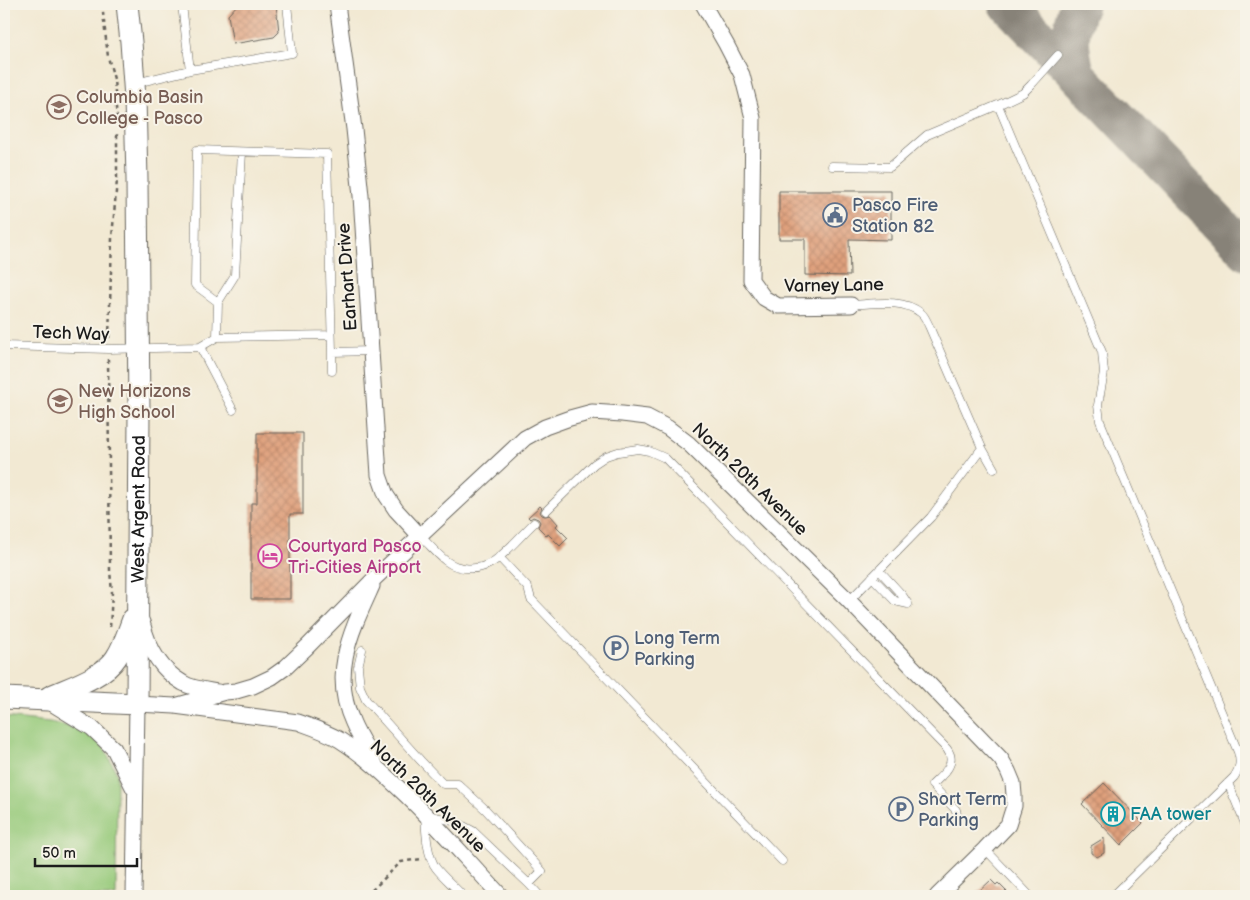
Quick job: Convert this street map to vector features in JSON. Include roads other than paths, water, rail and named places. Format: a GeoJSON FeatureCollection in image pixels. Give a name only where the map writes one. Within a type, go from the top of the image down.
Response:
{"type":"FeatureCollection","features":[{"type":"Feature","properties":{"kind":"main road","name":"West Argent Road"},"geometry":{"type":"LineString","coordinates":[[127,4],[134,84],[137,179],[139,323],[137,704]]}},
{"type":"Feature","properties":{"kind":"main road"},"geometry":{"type":"LineString","coordinates":[[45,699],[100,673],[110,665],[120,651],[138,607]]}},
{"type":"Feature","properties":{"kind":"main road"},"geometry":{"type":"LineString","coordinates":[[4,698],[137,704]]}},
{"type":"Feature","properties":{"kind":"street","name":"Earhart Drive"},"geometry":{"type":"LineString","coordinates":[[337,4],[360,187],[379,475],[386,495],[396,510],[420,536]]}},
{"type":"Feature","properties":{"kind":"street","name":"Varney Lane"},"geometry":{"type":"LineString","coordinates":[[704,4],[742,75],[753,118],[751,280],[764,298],[778,306],[851,305]]}},
{"type":"Feature","properties":{"kind":"street","name":"North 20th Avenue"},"geometry":{"type":"LineString","coordinates":[[175,706],[253,686],[272,677],[286,667],[376,577],[525,438],[545,426],[592,412],[647,417],[668,428],[689,444],[849,601],[1001,759],[1008,770],[1013,783],[1014,795],[1014,806],[1008,825],[937,896]]}},
{"type":"Feature","properties":{"kind":"street"},"geometry":{"type":"LineString","coordinates":[[376,577],[353,626],[347,644],[343,686],[348,710],[353,722],[377,767]]}},
{"type":"Feature","properties":{"kind":"street"},"geometry":{"type":"LineString","coordinates":[[138,607],[146,637],[156,658],[167,671],[184,684],[200,689],[224,692]]}},
{"type":"Feature","properties":{"kind":"street"},"geometry":{"type":"LineString","coordinates":[[45,699],[92,728],[114,749],[136,792]]}},
{"type":"Feature","properties":{"kind":"street","name":"North 20th Avenue"},"geometry":{"type":"LineString","coordinates":[[137,704],[175,706],[298,722],[339,740],[377,767],[425,814],[501,896]]}},
{"type":"Feature","properties":{"kind":"street","name":"West Argent Road"},"geometry":{"type":"LineString","coordinates":[[134,896],[137,704]]}},
{"type":"Feature","properties":{"kind":"lane"},"geometry":{"type":"LineString","coordinates":[[183,4],[190,70]]}},
{"type":"Feature","properties":{"kind":"lane"},"geometry":{"type":"LineString","coordinates":[[134,84],[190,70],[292,53],[287,4]]}},
{"type":"Feature","properties":{"kind":"lane"},"geometry":{"type":"LineString","coordinates":[[832,166],[890,167],[927,135],[1022,93],[1032,85],[1058,55]]}},
{"type":"Feature","properties":{"kind":"lane"},"geometry":{"type":"LineString","coordinates":[[998,105],[1102,352],[1104,372],[1098,405],[1100,421],[1238,752],[1240,761],[1239,769],[1228,783],[1113,896]]}},
{"type":"Feature","properties":{"kind":"lane"},"geometry":{"type":"LineString","coordinates":[[218,302],[195,285],[197,150],[327,154],[332,371]]}},
{"type":"Feature","properties":{"kind":"lane"},"geometry":{"type":"LineString","coordinates":[[218,337],[218,302],[235,275],[242,152]]}},
{"type":"Feature","properties":{"kind":"lane","name":"Varney Lane"},"geometry":{"type":"LineString","coordinates":[[851,305],[889,303],[910,306],[923,314],[982,448],[994,469]]}},
{"type":"Feature","properties":{"kind":"lane"},"geometry":{"type":"LineString","coordinates":[[233,410],[200,347],[218,337],[331,335]]}},
{"type":"Feature","properties":{"kind":"lane","name":"Tech Way"},"geometry":{"type":"LineString","coordinates":[[4,346],[108,349],[200,347]]}},
{"type":"Feature","properties":{"kind":"lane"},"geometry":{"type":"LineString","coordinates":[[332,352],[371,351]]}},
{"type":"Feature","properties":{"kind":"lane"},"geometry":{"type":"LineString","coordinates":[[849,601],[931,517],[982,448]]}},
{"type":"Feature","properties":{"kind":"lane"},"geometry":{"type":"LineString","coordinates":[[546,511],[594,464],[606,456],[638,449],[649,451],[665,458],[950,754],[951,761],[948,768],[932,785],[956,810],[957,815],[955,819]]}},
{"type":"Feature","properties":{"kind":"lane"},"geometry":{"type":"LineString","coordinates":[[420,536],[446,561],[458,567],[479,567],[490,564],[499,557],[534,523]]}},
{"type":"Feature","properties":{"kind":"lane"},"geometry":{"type":"LineString","coordinates":[[499,557],[528,588],[531,599],[782,860]]}},
{"type":"Feature","properties":{"kind":"lane"},"geometry":{"type":"LineString","coordinates":[[872,577],[895,601],[908,604],[879,570]]}},
{"type":"Feature","properties":{"kind":"lane"},"geometry":{"type":"LineString","coordinates":[[362,650],[358,667],[360,687],[366,700],[444,784],[458,784],[486,810],[542,871],[529,884]]}},
{"type":"Feature","properties":{"kind":"lane"},"geometry":{"type":"LineString","coordinates":[[1228,783],[1246,826]]}},
{"type":"Feature","properties":{"kind":"lane"},"geometry":{"type":"LineString","coordinates":[[463,896],[436,867],[431,858],[426,835],[425,814],[456,822],[473,832],[540,896]]}},
{"type":"Feature","properties":{"kind":"lane"},"geometry":{"type":"LineString","coordinates":[[985,849],[1030,896]]}},
{"type":"Feature","properties":{"kind":"place","name":"Columbia Basin College - Pasco"},"geometry":{"type":"Point","coordinates":[59,107]}},
{"type":"Feature","properties":{"kind":"place","name":"Pasco Fire Station 82"},"geometry":{"type":"Point","coordinates":[835,215]}},
{"type":"Feature","properties":{"kind":"place","name":"New Horizons High School"},"geometry":{"type":"Point","coordinates":[60,401]}},
{"type":"Feature","properties":{"kind":"place","name":"Courtyard Pasco Tri-Cities Airport"},"geometry":{"type":"Point","coordinates":[270,556]}},
{"type":"Feature","properties":{"kind":"place","name":"Long Term Parking"},"geometry":{"type":"Point","coordinates":[616,648]}},
{"type":"Feature","properties":{"kind":"place","name":"Short Term Parking"},"geometry":{"type":"Point","coordinates":[901,809]}},
{"type":"Feature","properties":{"kind":"place","name":"FAA tower"},"geometry":{"type":"Point","coordinates":[1113,814]}}]}
